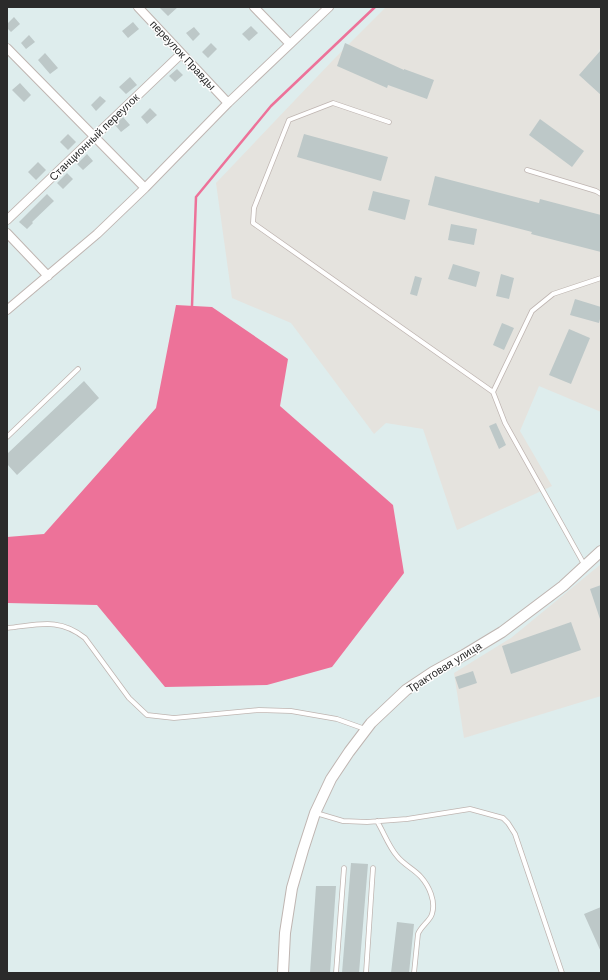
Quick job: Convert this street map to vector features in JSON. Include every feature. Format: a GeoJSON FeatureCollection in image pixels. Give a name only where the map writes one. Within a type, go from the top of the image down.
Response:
{"type":"FeatureCollection","features":[{"type":"Feature","properties":{"kind":"street","name":"переулок Правды"},"geometry":{"type":"LineString","coordinates":[[138,7],[228,103]]}},
{"type":"Feature","properties":{"kind":"street"},"geometry":{"type":"LineString","coordinates":[[254,7],[290,44]]}},
{"type":"Feature","properties":{"kind":"street"},"geometry":{"type":"LineString","coordinates":[[7,310],[97,234],[145,188],[228,103],[329,7]]}},
{"type":"Feature","properties":{"kind":"street"},"geometry":{"type":"LineString","coordinates":[[7,48],[145,188]]}},
{"type":"Feature","properties":{"kind":"street","name":"Станционный переулок"},"geometry":{"type":"LineString","coordinates":[[7,220],[181,54]]}},
{"type":"Feature","properties":{"kind":"street"},"geometry":{"type":"LineString","coordinates":[[7,233],[48,276]]}},
{"type":"Feature","properties":{"kind":"street","name":"Трактовая улица"},"geometry":{"type":"LineString","coordinates":[[283,973],[285,933],[292,888],[315,813],[331,779],[349,752],[371,723],[406,690],[433,672],[502,632],[563,586],[601,551]]}},
{"type":"Feature","properties":{"kind":"lane"},"geometry":{"type":"LineString","coordinates":[[389,122],[333,103],[289,120],[254,208],[253,223],[493,392],[505,423],[585,566]]}},
{"type":"Feature","properties":{"kind":"lane"},"geometry":{"type":"LineString","coordinates":[[527,170],[596,191],[601,194]]}},
{"type":"Feature","properties":{"kind":"lane"},"geometry":{"type":"LineString","coordinates":[[493,392],[532,311],[553,294],[601,278]]}},
{"type":"Feature","properties":{"kind":"lane"},"geometry":{"type":"LineString","coordinates":[[7,436],[78,369]]}},
{"type":"Feature","properties":{"kind":"lane"},"geometry":{"type":"LineString","coordinates":[[7,628],[54,624],[67,626],[78,632],[86,638],[129,698],[147,715],[174,718],[259,710],[291,711],[337,719],[366,730]]}},
{"type":"Feature","properties":{"kind":"lane"},"geometry":{"type":"LineString","coordinates":[[315,813],[343,821],[367,822],[407,819],[470,809],[503,818],[508,822],[515,834],[562,973]]}},
{"type":"Feature","properties":{"kind":"lane"},"geometry":{"type":"LineString","coordinates":[[377,821],[396,855],[406,866],[420,876],[428,887],[432,898],[434,907],[432,915],[420,929],[418,934],[414,973]]}},
{"type":"Feature","properties":{"kind":"lane"},"geometry":{"type":"LineString","coordinates":[[336,973],[344,868]]}},
{"type":"Feature","properties":{"kind":"lane"},"geometry":{"type":"LineString","coordinates":[[366,973],[373,868]]}},
{"type":"Feature","properties":{"kind":"shaded area"},"geometry":{"type":"Polygon","coordinates":[[[386,7],[601,7],[601,48],[596,54],[601,49],[601,412],[539,386],[520,431],[552,486],[457,530],[423,429],[386,423],[374,434],[291,323],[232,298],[216,183],[335,58],[386,7]]]}},
{"type":"Feature","properties":{"kind":"shaded area"},"geometry":{"type":"Polygon","coordinates":[[[176,305],[212,307],[288,359],[280,406],[393,505],[404,573],[332,667],[267,685],[165,687],[97,605],[7,603],[7,537],[44,534],[156,408],[176,305]]]}},
{"type":"Feature","properties":{"kind":"shaded area"},"geometry":{"type":"Polygon","coordinates":[[[601,564],[601,696],[464,738],[454,673],[511,638],[601,564]]]}},
{"type":"Feature","properties":{"kind":"building"},"geometry":{"type":"Polygon","coordinates":[[[159,7],[178,7],[168,16],[159,7]]]}},
{"type":"Feature","properties":{"kind":"building"},"geometry":{"type":"Polygon","coordinates":[[[14,17],[20,24],[11,32],[7,28],[7,24],[14,17]]]}},
{"type":"Feature","properties":{"kind":"building"},"geometry":{"type":"Polygon","coordinates":[[[133,22],[139,29],[128,38],[122,31],[133,22]]]}},
{"type":"Feature","properties":{"kind":"building"},"geometry":{"type":"Polygon","coordinates":[[[251,26],[258,33],[249,41],[242,34],[251,26]]]}},
{"type":"Feature","properties":{"kind":"building"},"geometry":{"type":"Polygon","coordinates":[[[194,27],[200,34],[193,41],[186,33],[194,27]]]}},
{"type":"Feature","properties":{"kind":"building"},"geometry":{"type":"Polygon","coordinates":[[[29,35],[35,42],[26,49],[21,43],[29,35]]]}},
{"type":"Feature","properties":{"kind":"building"},"geometry":{"type":"Polygon","coordinates":[[[211,43],[217,49],[208,58],[202,52],[211,43]]]}},
{"type":"Feature","properties":{"kind":"building"},"geometry":{"type":"Polygon","coordinates":[[[345,43],[404,70],[434,80],[427,99],[388,85],[387,88],[337,66],[345,43]]]}},
{"type":"Feature","properties":{"kind":"building"},"geometry":{"type":"Polygon","coordinates":[[[601,50],[601,95],[579,75],[601,50]]]}},
{"type":"Feature","properties":{"kind":"building"},"geometry":{"type":"Polygon","coordinates":[[[45,53],[58,68],[50,74],[38,60],[45,53]]]}},
{"type":"Feature","properties":{"kind":"building"},"geometry":{"type":"Polygon","coordinates":[[[177,69],[183,75],[175,82],[169,76],[177,69]]]}},
{"type":"Feature","properties":{"kind":"building"},"geometry":{"type":"Polygon","coordinates":[[[130,77],[137,85],[126,94],[119,87],[130,77]]]}},
{"type":"Feature","properties":{"kind":"building"},"geometry":{"type":"Polygon","coordinates":[[[20,83],[31,95],[24,102],[12,90],[20,83]]]}},
{"type":"Feature","properties":{"kind":"building"},"geometry":{"type":"Polygon","coordinates":[[[100,96],[106,101],[96,111],[91,105],[100,96]]]}},
{"type":"Feature","properties":{"kind":"building"},"geometry":{"type":"Polygon","coordinates":[[[150,108],[157,115],[147,124],[141,117],[150,108]]]}},
{"type":"Feature","properties":{"kind":"building"},"geometry":{"type":"Polygon","coordinates":[[[123,117],[130,125],[121,132],[115,125],[123,117]]]}},
{"type":"Feature","properties":{"kind":"building"},"geometry":{"type":"Polygon","coordinates":[[[540,119],[584,151],[572,167],[529,135],[540,119]]]}},
{"type":"Feature","properties":{"kind":"building"},"geometry":{"type":"Polygon","coordinates":[[[68,134],[76,142],[68,150],[60,142],[68,134]]]}},
{"type":"Feature","properties":{"kind":"building"},"geometry":{"type":"Polygon","coordinates":[[[304,134],[388,157],[381,181],[297,157],[304,134]]]}},
{"type":"Feature","properties":{"kind":"building"},"geometry":{"type":"Polygon","coordinates":[[[87,154],[93,161],[83,170],[77,164],[87,154]]]}},
{"type":"Feature","properties":{"kind":"building"},"geometry":{"type":"Polygon","coordinates":[[[38,162],[46,170],[36,180],[28,172],[38,162]]]}},
{"type":"Feature","properties":{"kind":"building"},"geometry":{"type":"Polygon","coordinates":[[[67,173],[73,179],[63,189],[57,183],[67,173]]]}},
{"type":"Feature","properties":{"kind":"building"},"geometry":{"type":"Polygon","coordinates":[[[435,176],[539,203],[540,199],[601,215],[601,252],[531,234],[532,232],[428,205],[435,176]]]}},
{"type":"Feature","properties":{"kind":"building"},"geometry":{"type":"Polygon","coordinates":[[[373,191],[410,200],[405,220],[368,210],[373,191]]]}},
{"type":"Feature","properties":{"kind":"building"},"geometry":{"type":"Polygon","coordinates":[[[47,194],[54,201],[32,222],[33,223],[27,229],[19,222],[47,194]]]}},
{"type":"Feature","properties":{"kind":"building"},"geometry":{"type":"Polygon","coordinates":[[[451,224],[477,229],[474,245],[448,240],[451,224]]]}},
{"type":"Feature","properties":{"kind":"building"},"geometry":{"type":"Polygon","coordinates":[[[453,264],[480,272],[476,287],[448,279],[453,264]]]}},
{"type":"Feature","properties":{"kind":"building"},"geometry":{"type":"Polygon","coordinates":[[[501,274],[514,278],[509,299],[496,296],[501,274]]]}},
{"type":"Feature","properties":{"kind":"building"},"geometry":{"type":"Polygon","coordinates":[[[415,276],[422,278],[417,296],[410,294],[415,276]]]}},
{"type":"Feature","properties":{"kind":"building"},"geometry":{"type":"Polygon","coordinates":[[[575,299],[601,307],[599,323],[570,315],[575,299]]]}},
{"type":"Feature","properties":{"kind":"building"},"geometry":{"type":"Polygon","coordinates":[[[502,323],[514,328],[504,350],[493,345],[502,323]]]}},
{"type":"Feature","properties":{"kind":"building"},"geometry":{"type":"Polygon","coordinates":[[[569,329],[590,338],[571,384],[549,375],[569,329]]]}},
{"type":"Feature","properties":{"kind":"building"},"geometry":{"type":"Polygon","coordinates":[[[84,381],[99,398],[17,475],[7,464],[7,454],[84,381]]]}},
{"type":"Feature","properties":{"kind":"building"},"geometry":{"type":"Polygon","coordinates":[[[496,423],[506,445],[499,449],[489,426],[496,423]]]}},
{"type":"Feature","properties":{"kind":"building"},"geometry":{"type":"Polygon","coordinates":[[[601,585],[601,619],[600,619],[590,589],[601,585]]]}},
{"type":"Feature","properties":{"kind":"building"},"geometry":{"type":"Polygon","coordinates":[[[571,622],[581,650],[511,674],[502,646],[571,622]]]}},
{"type":"Feature","properties":{"kind":"building"},"geometry":{"type":"Polygon","coordinates":[[[473,671],[477,683],[459,689],[455,677],[473,671]]]}},
{"type":"Feature","properties":{"kind":"building"},"geometry":{"type":"Polygon","coordinates":[[[351,863],[368,864],[359,973],[342,973],[351,863]]]}},
{"type":"Feature","properties":{"kind":"building"},"geometry":{"type":"Polygon","coordinates":[[[316,886],[336,886],[330,973],[310,973],[316,886]]]}},
{"type":"Feature","properties":{"kind":"building"},"geometry":{"type":"Polygon","coordinates":[[[601,907],[601,952],[584,914],[601,907]]]}},
{"type":"Feature","properties":{"kind":"building"},"geometry":{"type":"Polygon","coordinates":[[[397,922],[414,924],[409,973],[391,973],[397,922]]]}},
{"type":"Feature","properties":{"kind":"waterway"},"geometry":{"type":"LineString","coordinates":[[192,306],[196,197],[271,106],[375,7]]}}]}
